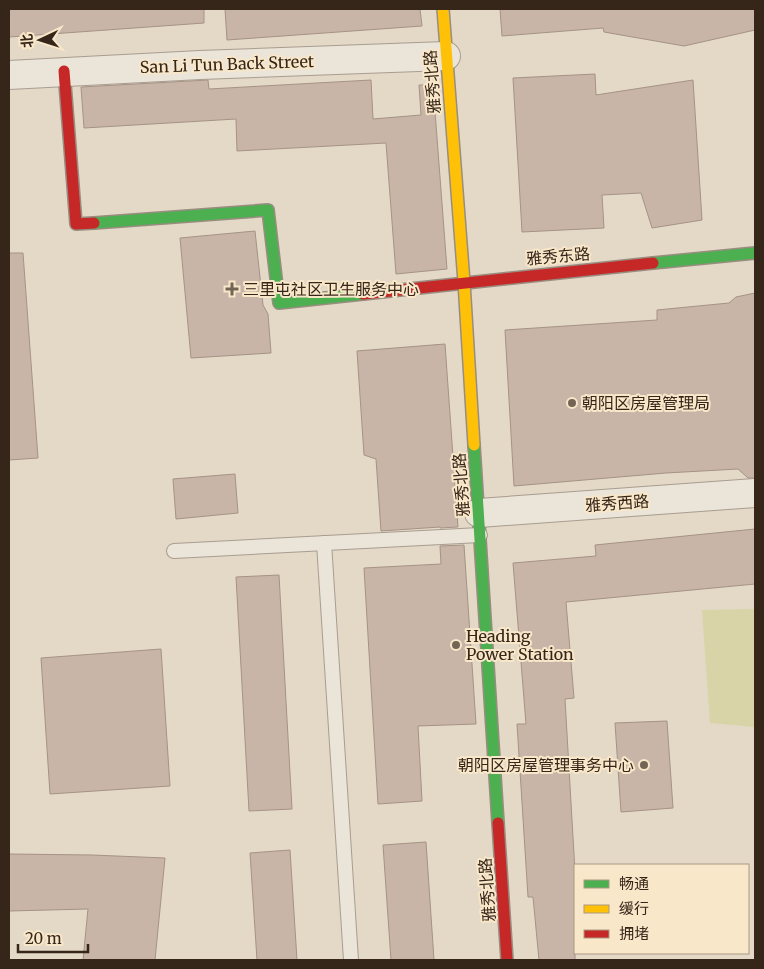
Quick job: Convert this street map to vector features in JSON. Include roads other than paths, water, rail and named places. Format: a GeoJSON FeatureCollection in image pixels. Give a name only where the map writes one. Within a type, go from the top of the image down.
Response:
{"type":"FeatureCollection","features":[{"type":"Feature","properties":{"kind":"street","name":"雅秀北路"},"geometry":{"type":"LineString","coordinates":[[443,9],[464,282],[507,960]]}},
{"type":"Feature","properties":{"kind":"street","name":"San Li Tun Back Street"},"geometry":{"type":"LineString","coordinates":[[9,75],[64,71],[446,56]]}},
{"type":"Feature","properties":{"kind":"street","name":"雅秀东路"},"geometry":{"type":"LineString","coordinates":[[64,71],[76,224],[268,210],[279,303],[464,282],[755,254]]}},
{"type":"Feature","properties":{"kind":"street","name":"雅秀西路"},"geometry":{"type":"LineString","coordinates":[[480,524],[755,493]]}},
{"type":"Feature","properties":{"kind":"lane"},"geometry":{"type":"LineString","coordinates":[[174,551],[324,543],[480,524]]}},
{"type":"Feature","properties":{"kind":"lane"},"geometry":{"type":"LineString","coordinates":[[324,543],[351,960]]}},
{"type":"Feature","properties":{"kind":"place","name":"三里屯社区卫生服务中心"},"geometry":{"type":"Point","coordinates":[232,289]}},
{"type":"Feature","properties":{"kind":"place","name":"朝阳区房屋管理局"},"geometry":{"type":"Point","coordinates":[572,403]}},
{"type":"Feature","properties":{"kind":"place","name":"Heading Power Station"},"geometry":{"type":"Point","coordinates":[456,645]}},
{"type":"Feature","properties":{"kind":"place","name":"朝阳区房屋管理事务中心"},"geometry":{"type":"Point","coordinates":[644,765]}}]}
